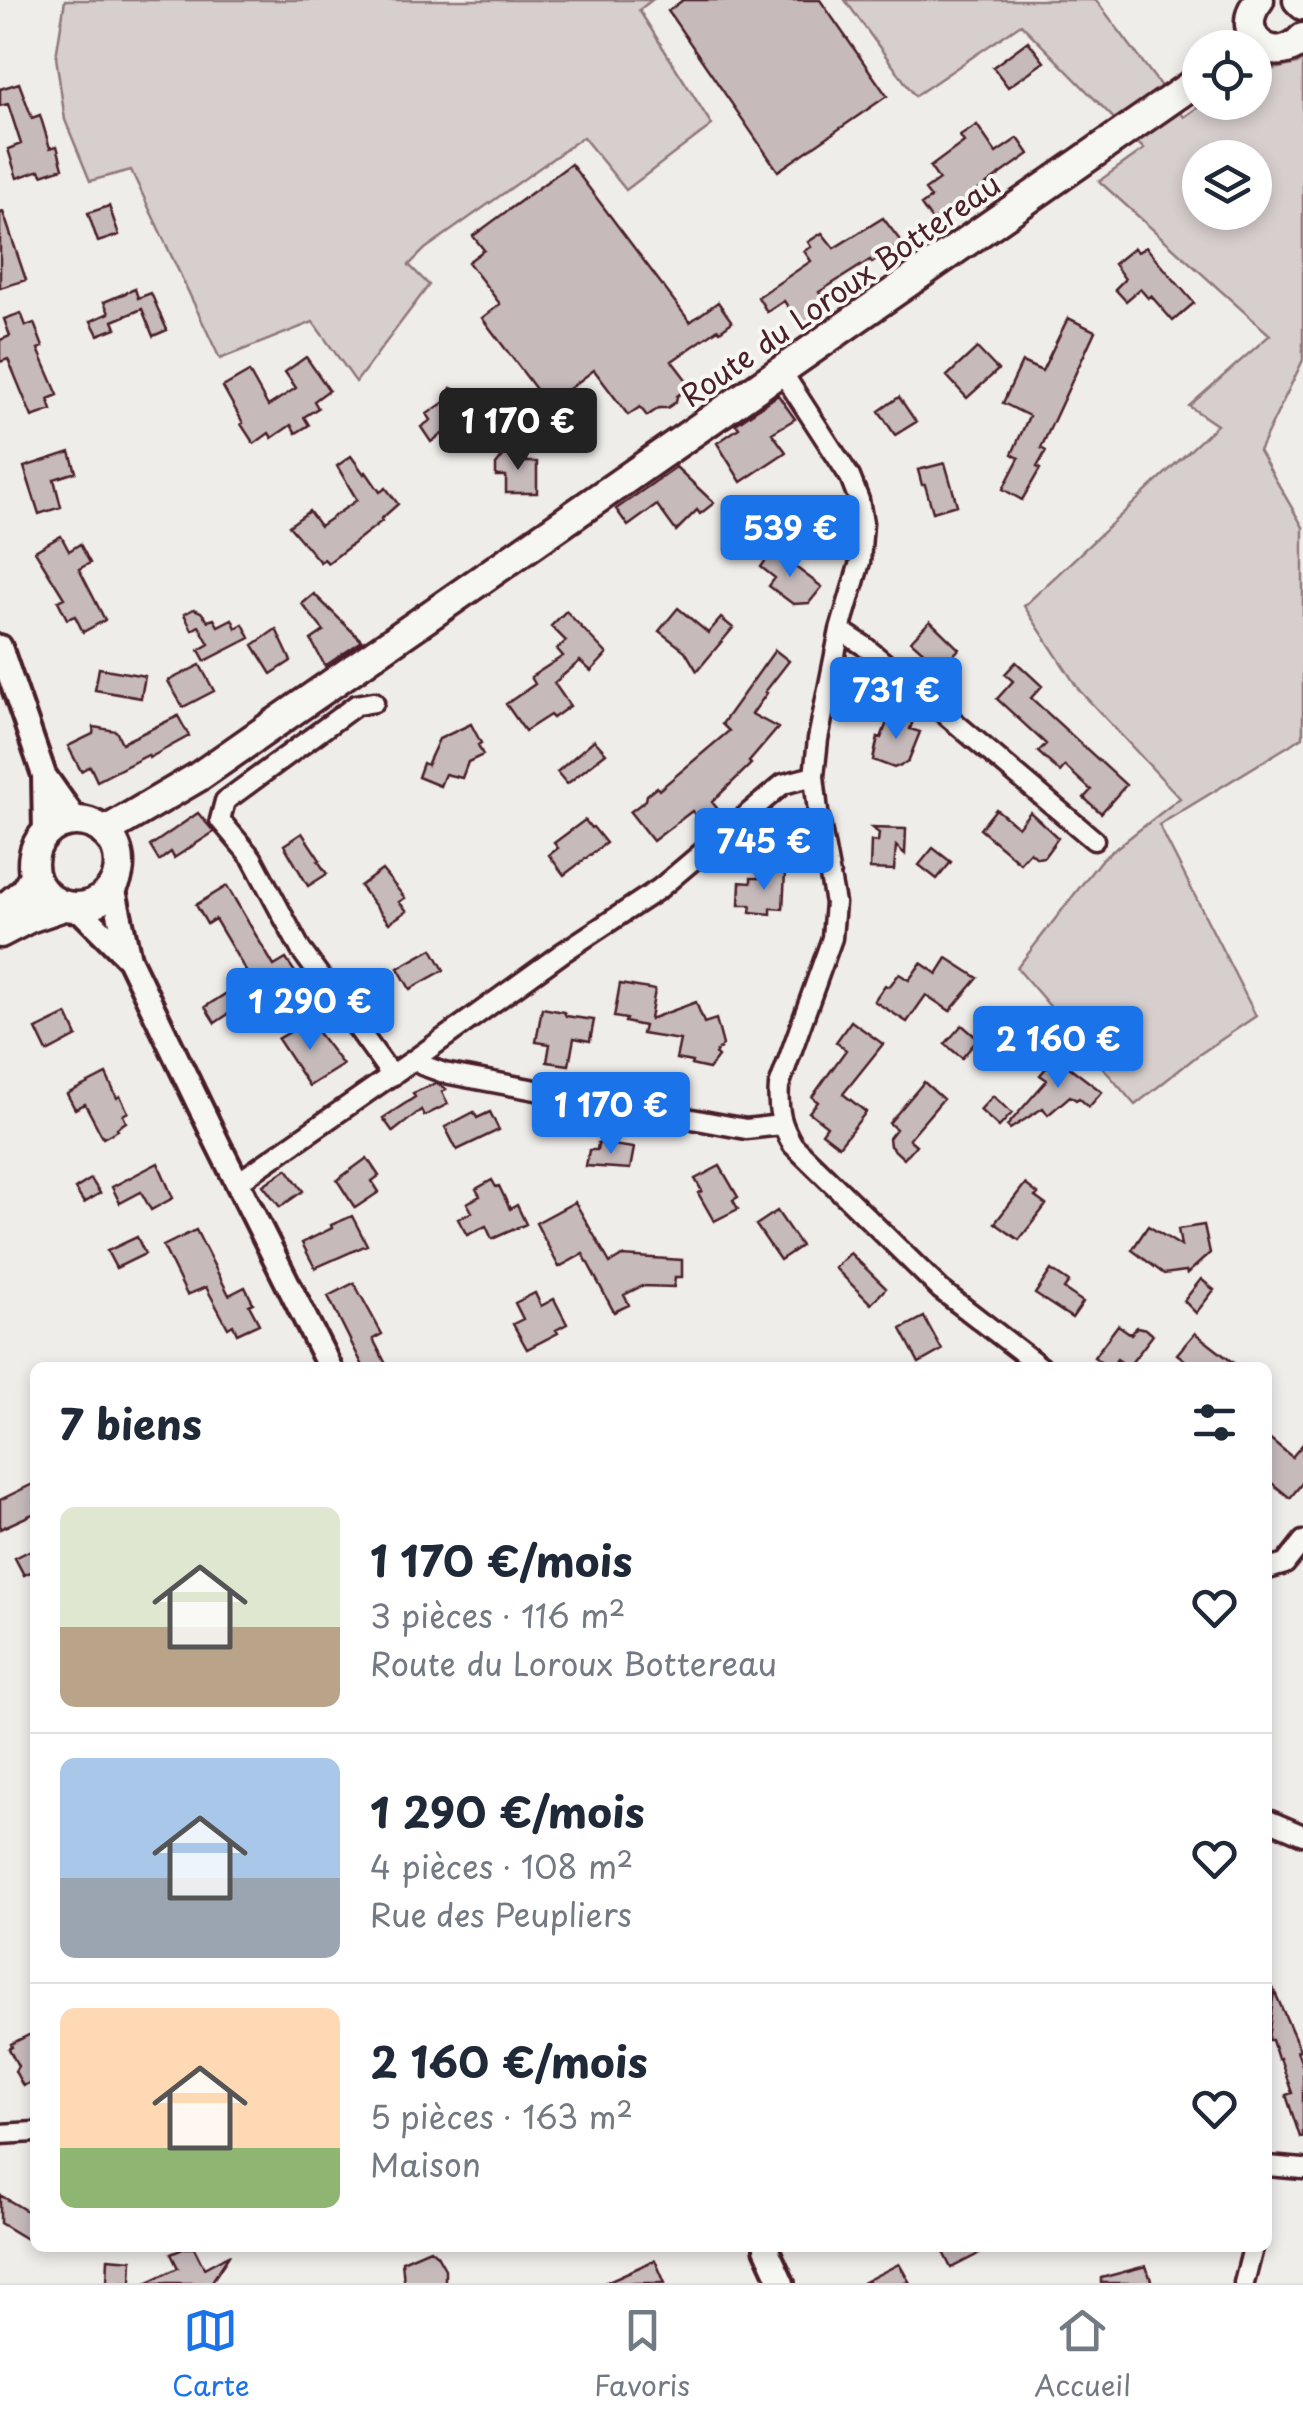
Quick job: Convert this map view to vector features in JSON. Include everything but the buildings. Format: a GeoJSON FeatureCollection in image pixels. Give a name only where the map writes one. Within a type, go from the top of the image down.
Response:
{"type":"FeatureCollection","features":[{"type":"Feature","properties":{"kind":"main road"},"geometry":{"type":"LineString","coordinates":[[1250,30],[1250,16],[1258,0]]}},
{"type":"Feature","properties":{"kind":"main road"},"geometry":{"type":"LineString","coordinates":[[1272,49],[1292,48],[1303,38]]}},
{"type":"Feature","properties":{"kind":"main road","name":"Route du Loroux Bottereau"},"geometry":{"type":"LineString","coordinates":[[110,840],[1182,91]]}},
{"type":"Feature","properties":{"kind":"main road"},"geometry":{"type":"LineString","coordinates":[[0,933],[29,918],[91,904],[113,886],[118,860],[110,840],[90,824],[58,824],[36,846],[32,861],[40,889],[51,900],[71,906]]}},
{"type":"Feature","properties":{"kind":"main road"},"geometry":{"type":"LineString","coordinates":[[0,912],[25,891],[34,876]]}},
{"type":"Feature","properties":{"kind":"street"},"geometry":{"type":"LineString","coordinates":[[782,372],[850,478],[863,523],[860,562],[840,630],[814,776],[835,903],[832,938],[780,1086],[781,1125],[793,1145],[941,1290],[1034,1362]]}},
{"type":"Feature","properties":{"kind":"street"},"geometry":{"type":"LineString","coordinates":[[840,630],[863,644],[1094,840]]}},
{"type":"Feature","properties":{"kind":"street"},"geometry":{"type":"LineString","coordinates":[[0,648],[44,775],[76,822]]}},
{"type":"Feature","properties":{"kind":"street"},"geometry":{"type":"LineString","coordinates":[[374,702],[356,706],[225,801],[220,820],[252,858],[301,950],[392,1076]]}},
{"type":"Feature","properties":{"kind":"street"},"geometry":{"type":"LineString","coordinates":[[44,775],[45,834]]}},
{"type":"Feature","properties":{"kind":"street"},"geometry":{"type":"LineString","coordinates":[[237,1183],[659,889],[784,784],[814,776]]}},
{"type":"Feature","properties":{"kind":"street"},"geometry":{"type":"LineString","coordinates":[[113,886],[129,959],[327,1362]]}},
{"type":"Feature","properties":{"kind":"street"},"geometry":{"type":"LineString","coordinates":[[71,906],[129,959]]}},
{"type":"Feature","properties":{"kind":"street"},"geometry":{"type":"LineString","coordinates":[[415,1060],[444,1073],[746,1129],[781,1125]]}},
{"type":"Feature","properties":{"kind":"street"},"geometry":{"type":"LineString","coordinates":[[1272,1568],[1284,1564],[1303,1541]]}},
{"type":"Feature","properties":{"kind":"street"},"geometry":{"type":"LineString","coordinates":[[1272,1822],[1303,1835]]}},
{"type":"Feature","properties":{"kind":"street"},"geometry":{"type":"LineString","coordinates":[[0,2134],[30,2132]]}},
{"type":"Feature","properties":{"kind":"street"},"geometry":{"type":"LineString","coordinates":[[1272,2166],[1303,2169]]}},
{"type":"Feature","properties":{"kind":"street"},"geometry":{"type":"LineString","coordinates":[[768,2252],[782,2283]]}},
{"type":"Feature","properties":{"kind":"street"},"geometry":{"type":"LineString","coordinates":[[1244,2283],[1251,2252]]}},
{"type":"Feature","properties":{"kind":"shaded area"},"geometry":{"type":"Polygon","coordinates":[[[65,0],[652,0],[639,10],[712,125],[626,190],[583,137],[425,249],[409,265],[429,285],[356,382],[313,322],[220,359],[131,170],[90,181],[65,120],[56,57],[65,0]]]}},
{"type":"Feature","properties":{"kind":"shaded area"},"geometry":{"type":"Polygon","coordinates":[[[845,0],[1096,0],[1182,114],[1182,120],[1272,120],[1272,69],[1303,60],[1303,360],[1259,451],[1303,527],[1303,737],[1159,825],[1256,1016],[1135,1105],[1017,968],[1101,860],[1180,798],[1079,690],[1024,606],[1217,425],[1189,406],[1270,335],[1099,181],[1144,149],[1021,24],[915,96],[845,0]]]}}]}
